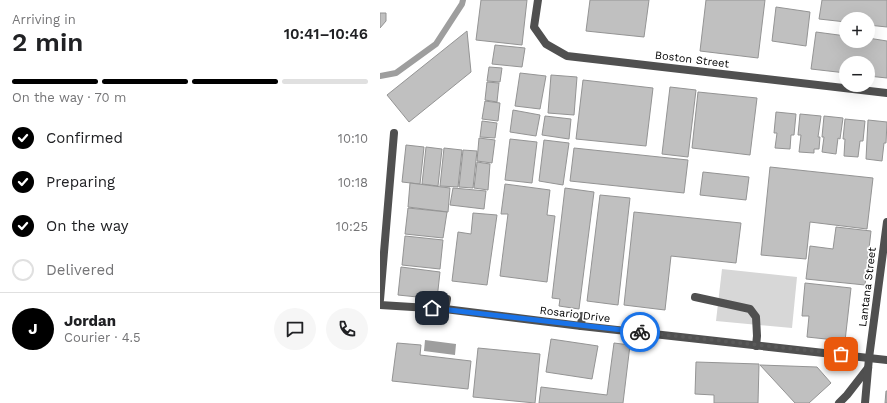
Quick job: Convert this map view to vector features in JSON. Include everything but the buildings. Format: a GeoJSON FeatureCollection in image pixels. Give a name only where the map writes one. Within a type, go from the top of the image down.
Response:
{"type":"FeatureCollection","features":[{"type":"Feature","properties":{"kind":"street","name":"Boston Street"},"geometry":{"type":"LineString","coordinates":[[538,0],[534,27],[546,44],[567,56],[887,93]]}},
{"type":"Feature","properties":{"kind":"street"},"geometry":{"type":"LineString","coordinates":[[380,300],[394,132]]}},
{"type":"Feature","properties":{"kind":"street","name":"Lantana Street"},"geometry":{"type":"LineString","coordinates":[[865,403],[869,358],[887,222]]}},
{"type":"Feature","properties":{"kind":"street"},"geometry":{"type":"LineString","coordinates":[[695,297],[750,310],[756,317],[756,346]]}},
{"type":"Feature","properties":{"kind":"street"},"geometry":{"type":"LineString","coordinates":[[445,309],[446,299]]}},
{"type":"Feature","properties":{"kind":"street","name":"Rosario Drive"},"geometry":{"type":"LineString","coordinates":[[380,305],[445,309],[887,360]]}},
{"type":"Feature","properties":{"kind":"street"},"geometry":{"type":"LineString","coordinates":[[582,316],[582,326]]}},
{"type":"Feature","properties":{"kind":"street"},"geometry":{"type":"LineString","coordinates":[[839,403],[869,367]]}},
{"type":"Feature","properties":{"kind":"shaded area"},"geometry":{"type":"Polygon","coordinates":[[[722,269],[797,277],[792,328],[716,321],[722,269]]]}},
{"type":"Feature","properties":{"kind":"shaded area"},"geometry":{"type":"Polygon","coordinates":[[[425,340],[456,344],[455,355],[424,351],[425,340]]]}},
{"type":"Feature","properties":{"kind":"waterway"},"geometry":{"type":"LineString","coordinates":[[380,76],[396,73],[436,44],[462,4],[463,0]]}},
{"type":"Feature","properties":{"kind":"way so far"},"geometry":{"type":"LineString","coordinates":[[640,332],[756,346],[841,354]]}},
{"type":"Feature","properties":{"kind":"route"},"geometry":{"type":"LineString","coordinates":[[432,308],[640,332]]}}]}
